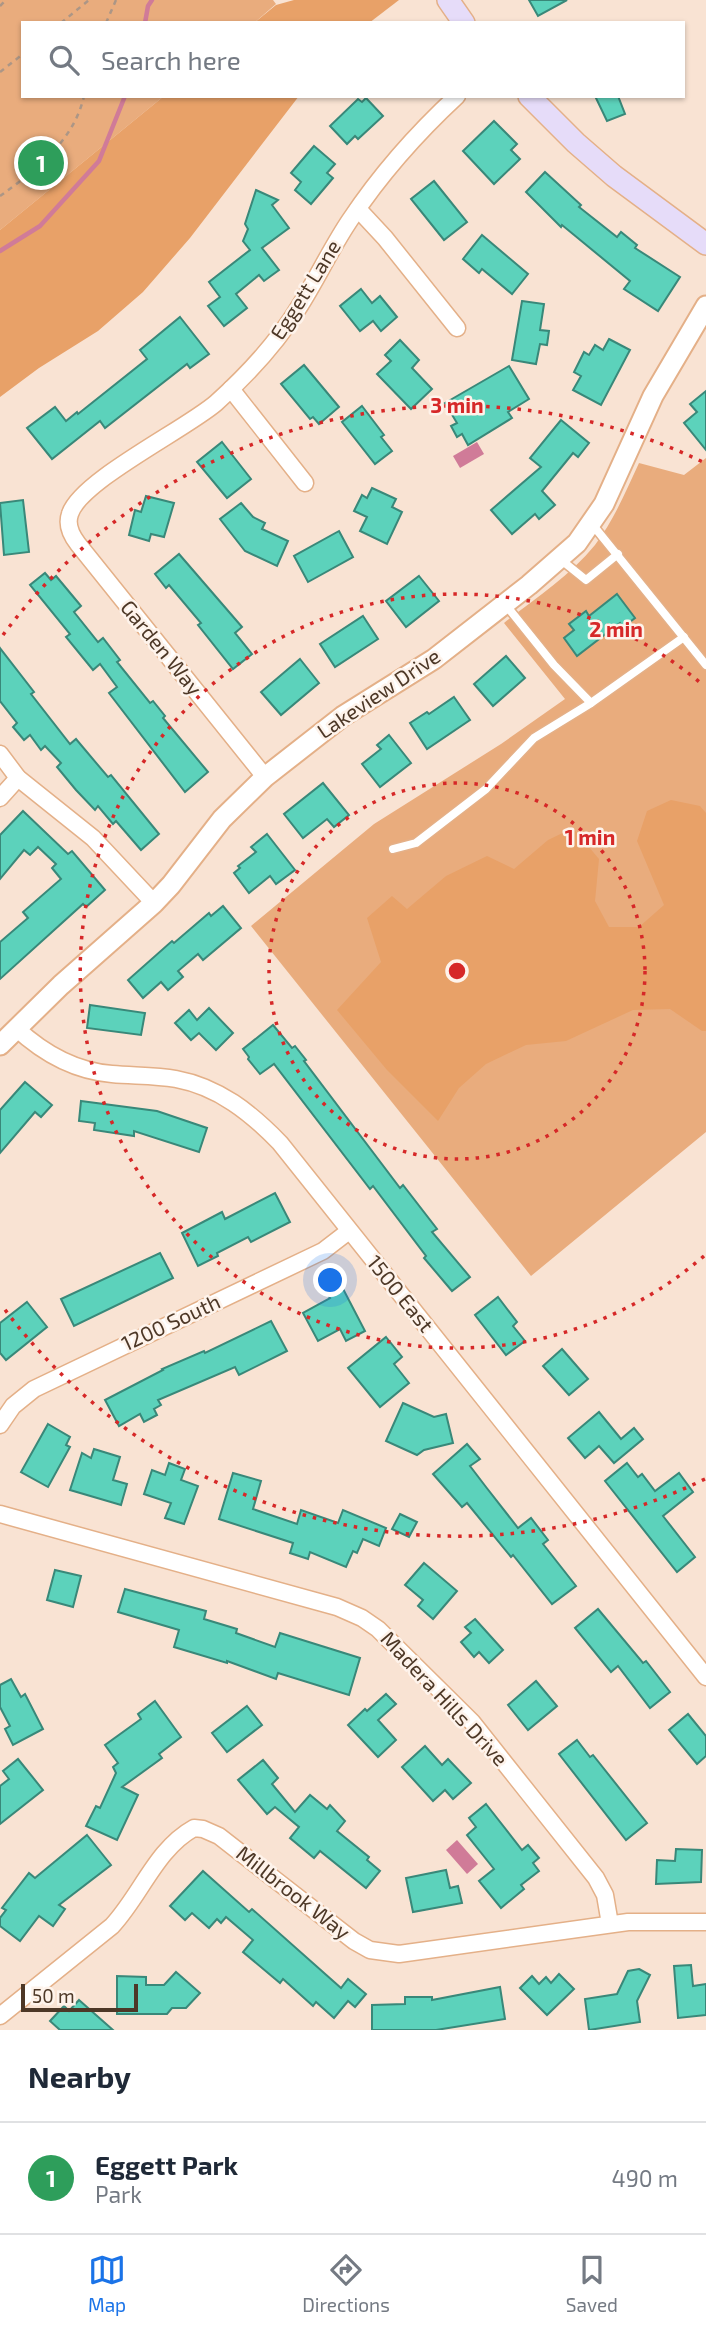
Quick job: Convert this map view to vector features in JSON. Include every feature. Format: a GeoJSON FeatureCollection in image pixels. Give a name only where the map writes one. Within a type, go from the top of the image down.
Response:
{"type":"FeatureCollection","features":[{"type":"Feature","properties":{"kind":"main road"},"geometry":{"type":"LineString","coordinates":[[448,0],[463,21]]}},
{"type":"Feature","properties":{"kind":"main road"},"geometry":{"type":"LineString","coordinates":[[531,98],[604,168],[706,244]]}},
{"type":"Feature","properties":{"kind":"street","name":"Eggett Lane"},"geometry":{"type":"LineString","coordinates":[[69,515],[76,502],[87,492],[131,458],[195,419],[231,389],[262,357],[288,325],[358,209],[395,161],[455,98]]}},
{"type":"Feature","properties":{"kind":"street"},"geometry":{"type":"LineString","coordinates":[[358,209],[385,238],[457,328]]}},
{"type":"Feature","properties":{"kind":"street","name":"Lakeview Drive"},"geometry":{"type":"LineString","coordinates":[[0,1045],[85,963],[154,903],[222,819],[265,776],[343,716],[419,670],[560,559],[592,524],[612,490],[653,396],[706,306]]}},
{"type":"Feature","properties":{"kind":"street"},"geometry":{"type":"LineString","coordinates":[[231,389],[305,483]]}},
{"type":"Feature","properties":{"kind":"street","name":"Garden Way"},"geometry":{"type":"LineString","coordinates":[[69,515],[70,530],[78,544],[265,776]]}},
{"type":"Feature","properties":{"kind":"street"},"geometry":{"type":"LineString","coordinates":[[0,754],[18,778],[93,838],[154,903]]}},
{"type":"Feature","properties":{"kind":"street"},"geometry":{"type":"LineString","coordinates":[[0,798],[18,778]]}},
{"type":"Feature","properties":{"kind":"street","name":"1500 East"},"geometry":{"type":"LineString","coordinates":[[16,1028],[47,1053],[78,1067],[112,1074],[178,1079],[216,1093],[250,1113],[280,1143],[706,1677]]}},
{"type":"Feature","properties":{"kind":"street","name":"1200 South"},"geometry":{"type":"LineString","coordinates":[[0,1424],[13,1406],[34,1388],[323,1251],[349,1231]]}},
{"type":"Feature","properties":{"kind":"street","name":"Madera Hills Drive"},"geometry":{"type":"LineString","coordinates":[[0,1514],[337,1607],[371,1623],[451,1700],[492,1746],[601,1886],[610,1924]]}},
{"type":"Feature","properties":{"kind":"street","name":"Millbrook Way"},"geometry":{"type":"LineString","coordinates":[[0,2016],[113,1926],[168,1849],[194,1828],[219,1836],[354,1941],[379,1952],[399,1954],[610,1924],[706,1922]]}},
{"type":"Feature","properties":{"kind":"lane"},"geometry":{"type":"LineString","coordinates":[[592,524],[706,665]]}},
{"type":"Feature","properties":{"kind":"lane"},"geometry":{"type":"LineString","coordinates":[[560,559],[586,580],[618,554]]}},
{"type":"Feature","properties":{"kind":"lane"},"geometry":{"type":"LineString","coordinates":[[505,604],[554,665],[591,703]]}},
{"type":"Feature","properties":{"kind":"lane"},"geometry":{"type":"LineString","coordinates":[[393,849],[416,842],[486,789],[534,738],[591,703],[684,637]]}},
{"type":"Feature","properties":{"kind":"path"},"geometry":{"type":"LineString","coordinates":[[0,6],[6,0]]}},
{"type":"Feature","properties":{"kind":"path"},"geometry":{"type":"LineString","coordinates":[[63,21],[89,0]]}},
{"type":"Feature","properties":{"kind":"path"},"geometry":{"type":"LineString","coordinates":[[107,21],[116,0]]}},
{"type":"Feature","properties":{"kind":"path"},"geometry":{"type":"LineString","coordinates":[[0,72],[21,56]]}},
{"type":"Feature","properties":{"kind":"path"},"geometry":{"type":"LineString","coordinates":[[0,196],[26,177],[61,143],[80,116],[84,98]]}},
{"type":"Feature","properties":{"kind":"shaded area"},"geometry":{"type":"Polygon","coordinates":[[[0,0],[273,0],[276,4],[256,21],[21,21],[21,98],[162,98],[0,230],[0,0]]]}},
{"type":"Feature","properties":{"kind":"shaded area"},"geometry":{"type":"Polygon","coordinates":[[[294,0],[399,0],[372,21],[256,21],[276,5],[294,0]]]}},
{"type":"Feature","properties":{"kind":"shaded area"},"geometry":{"type":"Polygon","coordinates":[[[162,98],[297,98],[190,238],[143,292],[98,331],[39,368],[0,397],[0,230],[162,98]]]}},
{"type":"Feature","properties":{"kind":"shaded area"},"geometry":{"type":"Polygon","coordinates":[[[477,442],[484,454],[460,468],[453,456],[477,442]]]}},
{"type":"Feature","properties":{"kind":"shaded area"},"geometry":{"type":"Polygon","coordinates":[[[706,458],[706,1132],[531,1276],[251,926],[374,824],[501,744],[565,699],[504,623],[563,577],[595,545],[614,515],[639,463],[684,475],[706,458]]]}},
{"type":"Feature","properties":{"kind":"shaded area"},"geometry":{"type":"Polygon","coordinates":[[[671,800],[700,806],[706,813],[706,1031],[670,1009],[633,1010],[566,1041],[526,1045],[486,1064],[459,1088],[438,1121],[387,1070],[337,1010],[381,962],[367,918],[392,896],[407,909],[446,876],[487,856],[514,869],[548,840],[573,828],[599,859],[595,901],[609,927],[639,927],[664,905],[637,841],[647,811],[671,800]]]}},
{"type":"Feature","properties":{"kind":"shaded area"},"geometry":{"type":"Polygon","coordinates":[[[457,1840],[478,1864],[467,1874],[446,1850],[457,1840]]]}},
{"type":"Feature","properties":{"kind":"building"},"geometry":{"type":"Polygon","coordinates":[[[529,0],[567,0],[538,16],[529,0]]]}},
{"type":"Feature","properties":{"kind":"building"},"geometry":{"type":"Polygon","coordinates":[[[366,98],[383,116],[358,139],[355,136],[347,144],[330,126],[358,99],[362,102],[366,98]]]}},
{"type":"Feature","properties":{"kind":"building"},"geometry":{"type":"Polygon","coordinates":[[[596,98],[619,98],[625,114],[607,121],[596,98]]]}},
{"type":"Feature","properties":{"kind":"building"},"geometry":{"type":"Polygon","coordinates":[[[494,121],[517,144],[511,150],[520,159],[494,184],[463,151],[494,121]]]}},
{"type":"Feature","properties":{"kind":"building"},"geometry":{"type":"Polygon","coordinates":[[[314,146],[335,164],[327,173],[333,178],[311,204],[295,190],[301,182],[291,173],[314,146]]]}},
{"type":"Feature","properties":{"kind":"building"},"geometry":{"type":"Polygon","coordinates":[[[545,172],[581,205],[579,207],[617,237],[621,232],[637,245],[635,248],[680,277],[658,311],[624,289],[630,281],[562,225],[561,227],[526,192],[545,172]]]}},
{"type":"Feature","properties":{"kind":"building"},"geometry":{"type":"Polygon","coordinates":[[[434,181],[467,222],[444,240],[411,199],[434,181]]]}},
{"type":"Feature","properties":{"kind":"building"},"geometry":{"type":"Polygon","coordinates":[[[256,190],[278,200],[272,205],[289,228],[262,248],[279,270],[264,281],[259,275],[236,294],[247,308],[224,326],[208,306],[220,297],[209,282],[250,250],[243,241],[248,229],[245,224],[256,190]]]}},
{"type":"Feature","properties":{"kind":"building"},"geometry":{"type":"Polygon","coordinates":[[[482,235],[528,274],[512,294],[482,269],[479,273],[463,259],[482,235]]]}},
{"type":"Feature","properties":{"kind":"building"},"geometry":{"type":"Polygon","coordinates":[[[361,289],[372,303],[380,296],[397,317],[381,331],[373,321],[360,331],[340,306],[361,289]]]}},
{"type":"Feature","properties":{"kind":"building"},"geometry":{"type":"Polygon","coordinates":[[[522,301],[544,304],[540,330],[549,331],[547,345],[540,344],[536,364],[512,360],[522,301]]]}},
{"type":"Feature","properties":{"kind":"building"},"geometry":{"type":"Polygon","coordinates":[[[180,317],[209,354],[190,368],[187,364],[105,428],[100,421],[52,459],[27,428],[55,407],[66,421],[77,412],[78,414],[147,359],[140,350],[180,317]]]}},
{"type":"Feature","properties":{"kind":"building"},"geometry":{"type":"Polygon","coordinates":[[[609,339],[630,350],[601,405],[573,390],[581,376],[574,372],[584,352],[589,355],[595,345],[603,350],[609,339]]]}},
{"type":"Feature","properties":{"kind":"building"},"geometry":{"type":"Polygon","coordinates":[[[400,340],[419,360],[412,368],[432,389],[411,409],[377,374],[391,361],[385,355],[400,340]]]}},
{"type":"Feature","properties":{"kind":"building"},"geometry":{"type":"Polygon","coordinates":[[[304,365],[339,407],[319,424],[313,417],[310,419],[281,384],[304,365]]]}},
{"type":"Feature","properties":{"kind":"building"},"geometry":{"type":"Polygon","coordinates":[[[509,366],[529,399],[508,412],[512,418],[468,445],[462,434],[457,437],[451,426],[457,423],[445,403],[509,366]]]}},
{"type":"Feature","properties":{"kind":"building"},"geometry":{"type":"Polygon","coordinates":[[[706,391],[706,450],[684,423],[697,412],[690,404],[706,391]]]}},
{"type":"Feature","properties":{"kind":"building"},"geometry":{"type":"Polygon","coordinates":[[[362,406],[384,435],[381,437],[392,451],[375,464],[342,422],[362,406]]]}},
{"type":"Feature","properties":{"kind":"building"},"geometry":{"type":"Polygon","coordinates":[[[561,420],[589,443],[578,457],[573,453],[542,491],[555,505],[539,519],[535,514],[512,534],[491,510],[541,467],[530,458],[561,420]]]}},
{"type":"Feature","properties":{"kind":"building"},"geometry":{"type":"Polygon","coordinates":[[[222,442],[251,479],[227,498],[197,462],[222,442]]]}},
{"type":"Feature","properties":{"kind":"building"},"geometry":{"type":"Polygon","coordinates":[[[372,488],[396,499],[392,507],[402,512],[387,544],[360,531],[367,517],[354,511],[362,495],[367,498],[372,488]]]}},
{"type":"Feature","properties":{"kind":"building"},"geometry":{"type":"Polygon","coordinates":[[[146,496],[174,503],[164,537],[151,534],[149,541],[129,535],[135,510],[141,512],[146,496]]]}},
{"type":"Feature","properties":{"kind":"building"},"geometry":{"type":"Polygon","coordinates":[[[23,500],[29,552],[4,555],[0,503],[23,500]]]}},
{"type":"Feature","properties":{"kind":"building"},"geometry":{"type":"Polygon","coordinates":[[[241,503],[253,517],[265,523],[262,529],[288,541],[277,566],[245,551],[220,519],[241,503]]]}},
{"type":"Feature","properties":{"kind":"building"},"geometry":{"type":"Polygon","coordinates":[[[339,531],[353,557],[308,582],[294,556],[339,531]]]}},
{"type":"Feature","properties":{"kind":"building"},"geometry":{"type":"Polygon","coordinates":[[[179,554],[242,627],[235,633],[252,654],[233,669],[198,625],[201,623],[169,585],[166,588],[155,574],[179,554]]]}},
{"type":"Feature","properties":{"kind":"building"},"geometry":{"type":"Polygon","coordinates":[[[45,573],[51,580],[56,576],[81,606],[74,612],[98,642],[103,638],[120,660],[117,662],[150,703],[153,701],[165,716],[163,718],[208,772],[185,792],[109,693],[117,687],[100,664],[93,670],[66,637],[70,634],[30,585],[45,573]]]}},
{"type":"Feature","properties":{"kind":"building"},"geometry":{"type":"Polygon","coordinates":[[[419,576],[439,601],[406,627],[386,601],[419,576]]]}},
{"type":"Feature","properties":{"kind":"building"},"geometry":{"type":"Polygon","coordinates":[[[617,594],[635,618],[623,627],[620,623],[577,656],[564,638],[574,630],[569,624],[586,611],[589,616],[617,594]]]}},
{"type":"Feature","properties":{"kind":"building"},"geometry":{"type":"Polygon","coordinates":[[[363,616],[378,639],[335,667],[320,644],[363,616]]]}},
{"type":"Feature","properties":{"kind":"building"},"geometry":{"type":"Polygon","coordinates":[[[0,648],[70,744],[76,739],[108,777],[111,775],[159,834],[141,850],[116,821],[113,824],[98,806],[95,810],[76,790],[57,767],[61,763],[45,746],[41,750],[30,735],[24,740],[13,727],[17,723],[0,701],[0,648]]]}},
{"type":"Feature","properties":{"kind":"building"},"geometry":{"type":"Polygon","coordinates":[[[506,656],[525,678],[493,706],[474,684],[506,656]]]}},
{"type":"Feature","properties":{"kind":"building"},"geometry":{"type":"Polygon","coordinates":[[[300,659],[319,683],[281,715],[261,692],[300,659]]]}},
{"type":"Feature","properties":{"kind":"building"},"geometry":{"type":"Polygon","coordinates":[[[454,697],[470,720],[427,749],[410,723],[454,697]]]}},
{"type":"Feature","properties":{"kind":"building"},"geometry":{"type":"Polygon","coordinates":[[[389,735],[411,763],[380,787],[362,764],[381,749],[377,745],[389,735]]]}},
{"type":"Feature","properties":{"kind":"building"},"geometry":{"type":"Polygon","coordinates":[[[323,783],[349,815],[334,827],[327,819],[303,838],[284,814],[323,783]]]}},
{"type":"Feature","properties":{"kind":"building"},"geometry":{"type":"Polygon","coordinates":[[[23,811],[68,854],[72,851],[105,890],[86,907],[83,904],[0,979],[0,942],[28,918],[23,912],[61,879],[52,868],[56,864],[38,847],[30,855],[24,850],[0,879],[0,835],[23,811]]]}},
{"type":"Feature","properties":{"kind":"building"},"geometry":{"type":"Polygon","coordinates":[[[267,834],[295,870],[276,884],[270,876],[249,893],[234,873],[240,868],[238,866],[256,852],[251,847],[267,834]]]}},
{"type":"Feature","properties":{"kind":"building"},"geometry":{"type":"Polygon","coordinates":[[[223,906],[241,928],[203,960],[198,954],[178,971],[183,977],[168,990],[161,982],[143,998],[128,980],[172,941],[174,943],[209,913],[211,916],[223,906]]]}},
{"type":"Feature","properties":{"kind":"building"},"geometry":{"type":"Polygon","coordinates":[[[90,1005],[145,1013],[141,1035],[87,1028],[90,1005]]]}},
{"type":"Feature","properties":{"kind":"building"},"geometry":{"type":"Polygon","coordinates":[[[209,1008],[233,1033],[216,1050],[199,1033],[191,1040],[175,1023],[189,1010],[197,1020],[209,1008]]]}},
{"type":"Feature","properties":{"kind":"building"},"geometry":{"type":"Polygon","coordinates":[[[273,1025],[306,1060],[304,1061],[400,1188],[403,1185],[437,1229],[432,1232],[470,1277],[452,1291],[424,1258],[426,1256],[373,1186],[370,1189],[274,1064],[260,1074],[248,1059],[243,1049],[273,1025]]]}},
{"type":"Feature","properties":{"kind":"building"},"geometry":{"type":"Polygon","coordinates":[[[25,1082],[52,1105],[41,1117],[35,1112],[0,1153],[0,1110],[25,1082]]]}},
{"type":"Feature","properties":{"kind":"building"},"geometry":{"type":"Polygon","coordinates":[[[81,1101],[157,1111],[207,1128],[199,1152],[134,1131],[134,1136],[94,1130],[95,1123],[79,1121],[81,1101]]]}},
{"type":"Feature","properties":{"kind":"building"},"geometry":{"type":"Polygon","coordinates":[[[275,1193],[290,1222],[251,1242],[248,1237],[198,1266],[182,1233],[222,1212],[225,1219],[275,1193]]]}},
{"type":"Feature","properties":{"kind":"building"},"geometry":{"type":"Polygon","coordinates":[[[160,1253],[173,1278],[74,1326],[61,1299],[160,1253]]]}},
{"type":"Feature","properties":{"kind":"building"},"geometry":{"type":"Polygon","coordinates":[[[340,1283],[365,1331],[346,1341],[340,1329],[318,1341],[303,1313],[330,1298],[326,1291],[340,1283]]]}},
{"type":"Feature","properties":{"kind":"building"},"geometry":{"type":"Polygon","coordinates":[[[498,1297],[517,1322],[513,1326],[525,1341],[506,1355],[475,1315],[498,1297]]]}},
{"type":"Feature","properties":{"kind":"building"},"geometry":{"type":"Polygon","coordinates":[[[27,1302],[47,1327],[6,1360],[0,1353],[0,1323],[27,1302]]]}},
{"type":"Feature","properties":{"kind":"building"},"geometry":{"type":"Polygon","coordinates":[[[271,1321],[287,1351],[239,1375],[235,1367],[158,1400],[161,1405],[154,1409],[157,1415],[144,1422],[140,1414],[119,1426],[105,1400],[162,1369],[204,1351],[205,1353],[271,1321]]]}},
{"type":"Feature","properties":{"kind":"building"},"geometry":{"type":"Polygon","coordinates":[[[386,1337],[402,1357],[394,1364],[409,1383],[380,1407],[348,1368],[386,1337]]]}},
{"type":"Feature","properties":{"kind":"building"},"geometry":{"type":"Polygon","coordinates":[[[562,1349],[588,1379],[569,1395],[543,1366],[562,1349]]]}},
{"type":"Feature","properties":{"kind":"building"},"geometry":{"type":"Polygon","coordinates":[[[403,1403],[434,1417],[446,1414],[453,1443],[424,1450],[417,1455],[386,1441],[403,1403]]]}},
{"type":"Feature","properties":{"kind":"building"},"geometry":{"type":"Polygon","coordinates":[[[599,1412],[621,1439],[634,1428],[643,1439],[614,1463],[599,1446],[585,1458],[568,1438],[599,1412]]]}},
{"type":"Feature","properties":{"kind":"building"},"geometry":{"type":"Polygon","coordinates":[[[48,1424],[70,1437],[66,1445],[70,1447],[48,1487],[21,1472],[48,1424]]]}},
{"type":"Feature","properties":{"kind":"building"},"geometry":{"type":"Polygon","coordinates":[[[467,1444],[480,1459],[470,1466],[486,1487],[518,1528],[531,1518],[548,1540],[543,1544],[576,1586],[552,1604],[467,1503],[462,1507],[433,1474],[467,1444]]]}},
{"type":"Feature","properties":{"kind":"building"},"geometry":{"type":"Polygon","coordinates":[[[94,1449],[120,1457],[113,1480],[127,1484],[121,1505],[70,1490],[82,1453],[91,1458],[94,1449]]]}},
{"type":"Feature","properties":{"kind":"building"},"geometry":{"type":"Polygon","coordinates":[[[169,1463],[185,1469],[181,1480],[198,1486],[184,1524],[165,1518],[171,1503],[144,1494],[152,1470],[165,1475],[169,1463]]]}},
{"type":"Feature","properties":{"kind":"building"},"geometry":{"type":"Polygon","coordinates":[[[627,1463],[638,1477],[642,1474],[655,1491],[679,1473],[693,1492],[663,1516],[695,1557],[677,1572],[605,1481],[627,1463]]]}},
{"type":"Feature","properties":{"kind":"building"},"geometry":{"type":"Polygon","coordinates":[[[233,1473],[261,1481],[253,1509],[297,1524],[301,1510],[338,1523],[343,1510],[386,1528],[379,1546],[363,1539],[357,1553],[353,1551],[346,1567],[310,1552],[308,1559],[290,1553],[293,1543],[219,1519],[233,1473]]]}},
{"type":"Feature","properties":{"kind":"building"},"geometry":{"type":"Polygon","coordinates":[[[400,1514],[417,1522],[409,1537],[392,1529],[400,1514]]]}},
{"type":"Feature","properties":{"kind":"building"},"geometry":{"type":"Polygon","coordinates":[[[424,1563],[457,1591],[433,1619],[418,1606],[423,1600],[405,1585],[424,1563]]]}},
{"type":"Feature","properties":{"kind":"building"},"geometry":{"type":"Polygon","coordinates":[[[55,1570],[81,1576],[73,1607],[47,1600],[55,1570]]]}},
{"type":"Feature","properties":{"kind":"building"},"geometry":{"type":"Polygon","coordinates":[[[125,1589],[206,1611],[204,1619],[237,1629],[236,1633],[275,1647],[280,1633],[360,1658],[349,1695],[278,1673],[276,1679],[227,1661],[174,1647],[179,1630],[118,1612],[125,1589]]]}},
{"type":"Feature","properties":{"kind":"building"},"geometry":{"type":"Polygon","coordinates":[[[598,1609],[643,1663],[646,1661],[670,1692],[650,1708],[618,1666],[611,1672],[575,1628],[598,1609]]]}},
{"type":"Feature","properties":{"kind":"building"},"geometry":{"type":"Polygon","coordinates":[[[475,1619],[503,1650],[489,1663],[479,1652],[474,1657],[461,1642],[471,1633],[465,1627],[475,1619]]]}},
{"type":"Feature","properties":{"kind":"building"},"geometry":{"type":"Polygon","coordinates":[[[11,1679],[21,1697],[25,1694],[43,1729],[13,1745],[5,1729],[10,1726],[0,1707],[0,1685],[11,1679]]]}},
{"type":"Feature","properties":{"kind":"building"},"geometry":{"type":"Polygon","coordinates":[[[536,1681],[557,1706],[528,1730],[508,1705],[536,1681]]]}},
{"type":"Feature","properties":{"kind":"building"},"geometry":{"type":"Polygon","coordinates":[[[386,1694],[396,1704],[378,1720],[396,1740],[378,1757],[348,1725],[386,1694]]]}},
{"type":"Feature","properties":{"kind":"building"},"geometry":{"type":"Polygon","coordinates":[[[155,1701],[181,1737],[159,1754],[162,1758],[122,1787],[138,1795],[117,1840],[86,1826],[96,1806],[100,1808],[116,1773],[113,1767],[118,1763],[105,1745],[141,1719],[138,1714],[155,1701]]]}},
{"type":"Feature","properties":{"kind":"building"},"geometry":{"type":"Polygon","coordinates":[[[247,1706],[262,1725],[227,1752],[212,1733],[247,1706]]]}},
{"type":"Feature","properties":{"kind":"building"},"geometry":{"type":"Polygon","coordinates":[[[688,1714],[706,1736],[706,1756],[697,1764],[669,1730],[688,1714]]]}},
{"type":"Feature","properties":{"kind":"building"},"geometry":{"type":"Polygon","coordinates":[[[577,1740],[590,1757],[593,1755],[647,1823],[626,1840],[559,1754],[577,1740]]]}},
{"type":"Feature","properties":{"kind":"building"},"geometry":{"type":"Polygon","coordinates":[[[425,1746],[442,1765],[448,1759],[471,1783],[453,1799],[445,1790],[433,1801],[402,1767],[425,1746]]]}},
{"type":"Feature","properties":{"kind":"building"},"geometry":{"type":"Polygon","coordinates":[[[18,1759],[43,1790],[0,1824],[0,1786],[9,1779],[3,1771],[18,1759]]]}},
{"type":"Feature","properties":{"kind":"building"},"geometry":{"type":"Polygon","coordinates":[[[263,1760],[278,1778],[272,1784],[295,1812],[310,1795],[327,1809],[330,1805],[345,1821],[337,1831],[369,1857],[367,1860],[380,1871],[366,1888],[320,1851],[314,1858],[290,1838],[299,1827],[275,1807],[267,1814],[238,1780],[263,1760]]]}},
{"type":"Feature","properties":{"kind":"building"},"geometry":{"type":"Polygon","coordinates":[[[486,1804],[522,1850],[528,1845],[539,1858],[533,1863],[539,1871],[521,1885],[524,1889],[501,1908],[479,1881],[494,1869],[467,1835],[476,1827],[469,1818],[486,1804]]]}},
{"type":"Feature","properties":{"kind":"building"},"geometry":{"type":"Polygon","coordinates":[[[87,1835],[111,1865],[59,1905],[65,1909],[53,1926],[39,1916],[20,1941],[0,1926],[0,1918],[6,1910],[2,1908],[29,1873],[35,1878],[87,1835]]]}},
{"type":"Feature","properties":{"kind":"building"},"geometry":{"type":"Polygon","coordinates":[[[676,1849],[702,1850],[701,1882],[656,1884],[657,1860],[675,1861],[676,1849]]]}},
{"type":"Feature","properties":{"kind":"building"},"geometry":{"type":"Polygon","coordinates":[[[446,1870],[450,1888],[458,1886],[462,1903],[413,1912],[406,1878],[446,1870]]]}},
{"type":"Feature","properties":{"kind":"building"},"geometry":{"type":"Polygon","coordinates":[[[203,1871],[249,1912],[252,1909],[341,1988],[348,1979],[366,1994],[355,2007],[348,2001],[334,2018],[316,2002],[313,2006],[283,1979],[280,1983],[243,1952],[253,1940],[226,1917],[221,1923],[217,1919],[209,1928],[192,1913],[185,1920],[170,1906],[203,1871]]]}},
{"type":"Feature","properties":{"kind":"building"},"geometry":{"type":"Polygon","coordinates":[[[691,1965],[693,1986],[706,1984],[706,2015],[678,2018],[674,1966],[691,1965]]]}},
{"type":"Feature","properties":{"kind":"building"},"geometry":{"type":"Polygon","coordinates":[[[639,1969],[650,1975],[637,2001],[640,2022],[589,2030],[585,1999],[617,1994],[628,1971],[639,1969]]]}},
{"type":"Feature","properties":{"kind":"building"},"geometry":{"type":"Polygon","coordinates":[[[176,1972],[200,1993],[186,2008],[172,2008],[167,2014],[117,2014],[117,1976],[146,1977],[146,1985],[164,1985],[176,1972]]]}},
{"type":"Feature","properties":{"kind":"building"},"geometry":{"type":"Polygon","coordinates":[[[559,1974],[574,1989],[547,2015],[520,1988],[532,1976],[539,1984],[546,1977],[551,1983],[559,1974]]]}},
{"type":"Feature","properties":{"kind":"building"},"geometry":{"type":"Polygon","coordinates":[[[500,1987],[505,2019],[436,2030],[372,2030],[372,2005],[405,2004],[405,1997],[432,1997],[432,2000],[500,1987]]]}},
{"type":"Feature","properties":{"kind":"building"},"geometry":{"type":"Polygon","coordinates":[[[79,2000],[113,2030],[60,2030],[50,2021],[64,2006],[69,2011],[79,2000]]]}},
{"type":"Feature","properties":{"kind":"waterway"},"geometry":{"type":"LineString","coordinates":[[145,21],[152,0]]}},
{"type":"Feature","properties":{"kind":"waterway"},"geometry":{"type":"LineString","coordinates":[[0,251],[40,226],[99,161],[124,98]]}},
{"type":"Feature","properties":{"kind":"place","name":"Eggett Park"},"geometry":{"type":"Point","coordinates":[41,163]}}]}
